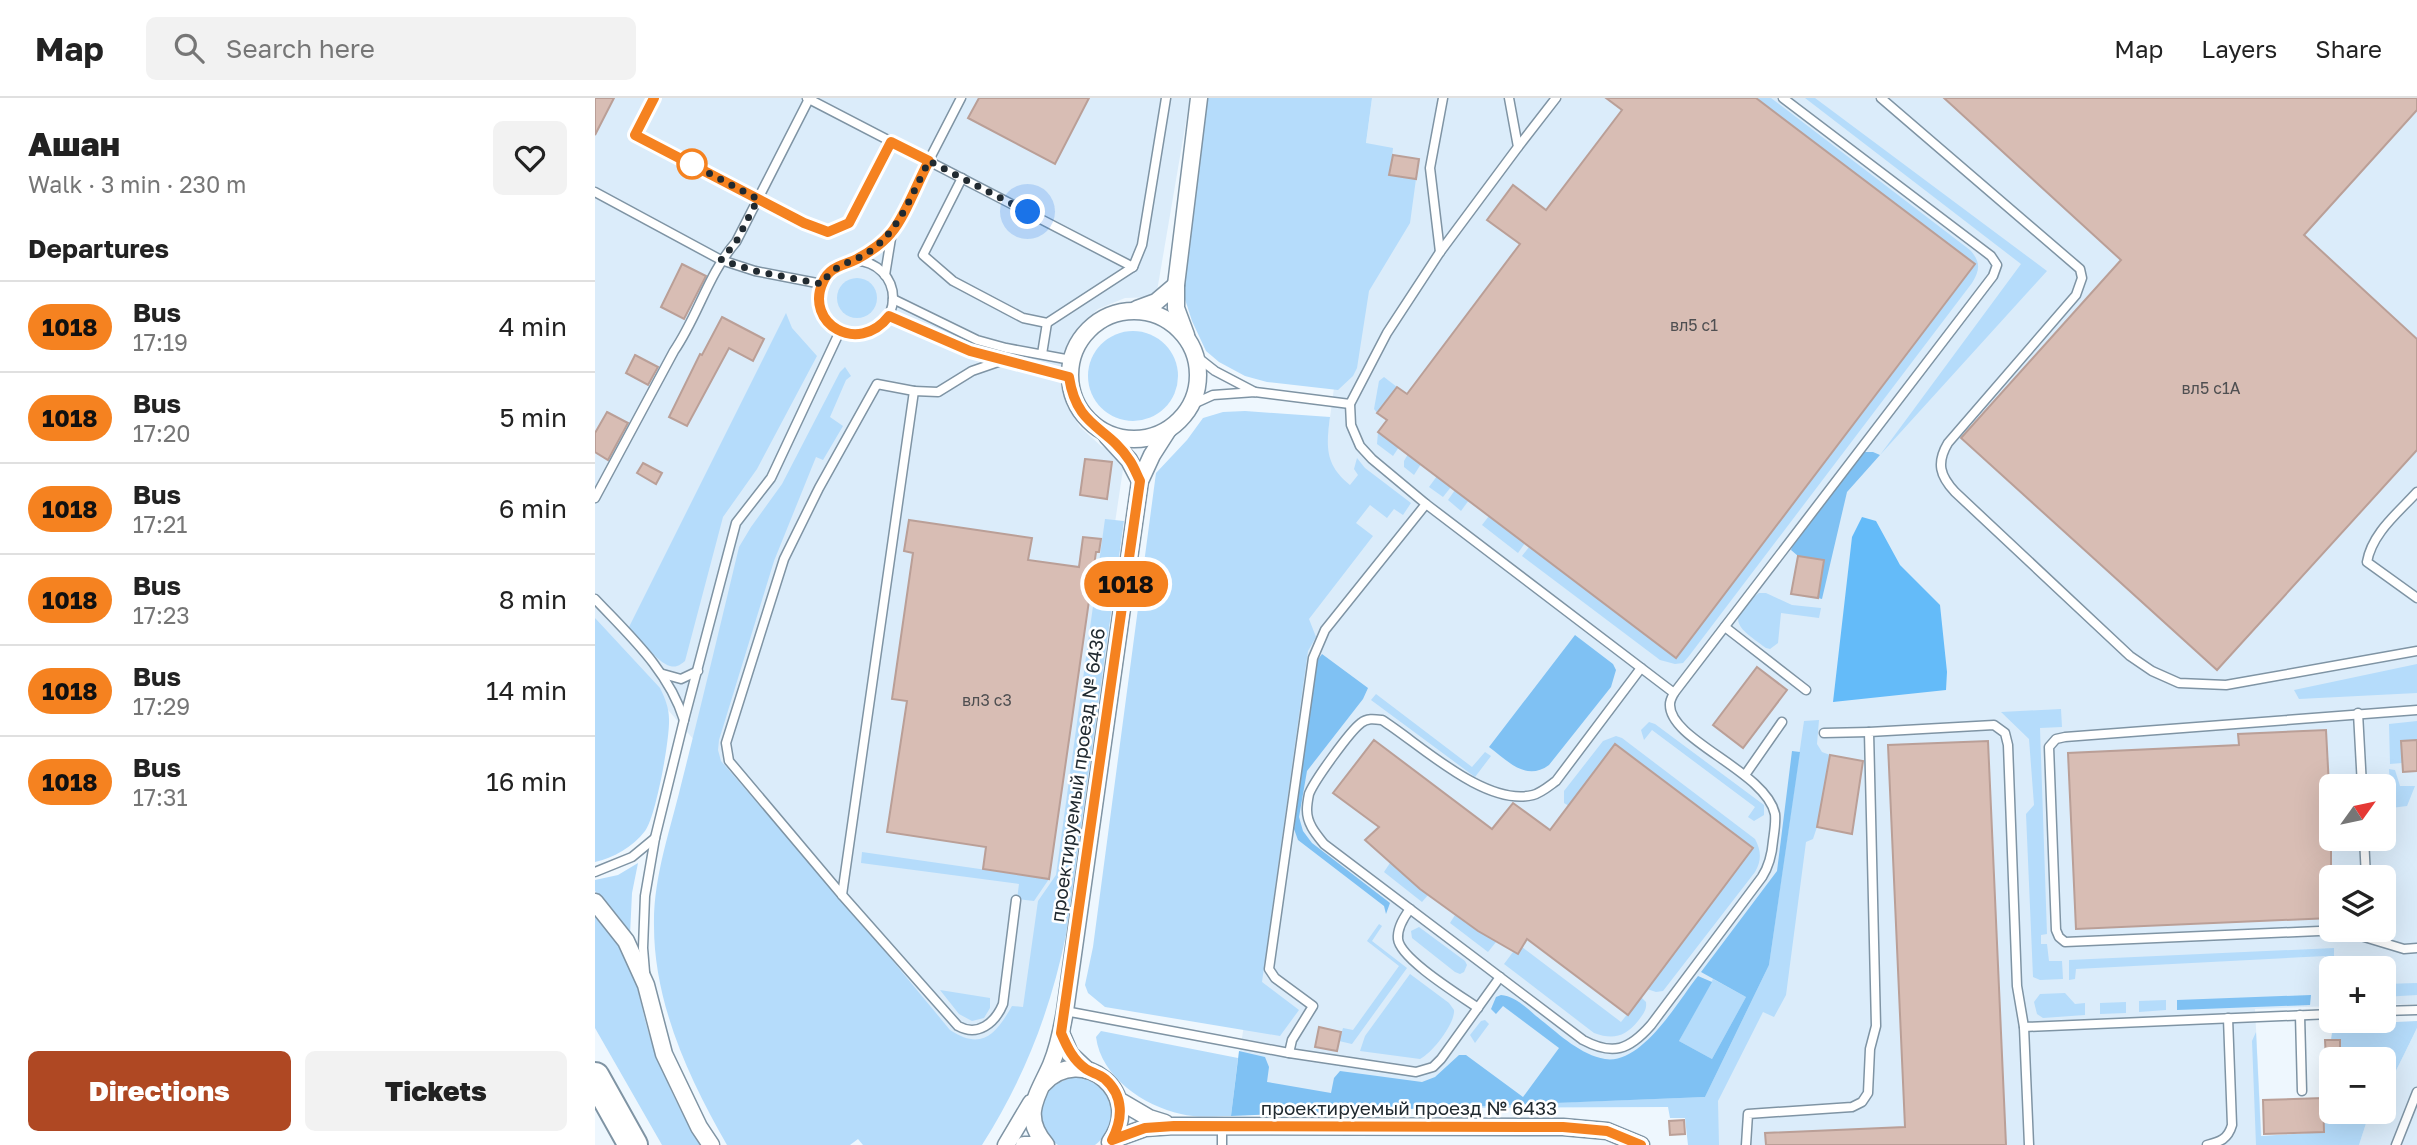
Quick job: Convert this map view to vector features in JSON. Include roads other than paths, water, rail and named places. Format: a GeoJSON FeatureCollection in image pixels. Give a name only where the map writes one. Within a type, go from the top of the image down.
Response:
{"type":"FeatureCollection","features":[{"type":"Feature","properties":{"kind":"highway"},"geometry":{"type":"LineString","coordinates":[[595,1077],[633,1145]]}},
{"type":"Feature","properties":{"kind":"street"},"geometry":{"type":"LineString","coordinates":[[1188,341],[1178,328],[1164,318],[1149,313],[1116,313],[1094,325],[1077,344],[1071,360],[1069,377],[1072,394],[1079,409],[1090,423],[1104,432],[1119,438],[1136,440],[1153,437],[1168,430],[1181,419],[1191,405],[1197,389],[1196,356],[1176,308],[1176,285],[1199,98]]}},
{"type":"Feature","properties":{"kind":"street"},"geometry":{"type":"LineString","coordinates":[[1133,311],[1156,302],[1176,285]]}},
{"type":"Feature","properties":{"kind":"street","name":"проектируемый проезд № 6436"},"geometry":{"type":"LineString","coordinates":[[1006,1145],[1037,1092],[1061,1033],[1140,481],[1152,454],[1168,430]]}},
{"type":"Feature","properties":{"kind":"street"},"geometry":{"type":"LineString","coordinates":[[1104,432],[1129,460],[1140,481]]}},
{"type":"Feature","properties":{"kind":"street"},"geometry":{"type":"LineString","coordinates":[[595,902],[626,941],[646,985],[664,1054],[711,1145]]}},
{"type":"Feature","properties":{"kind":"street"},"geometry":{"type":"LineString","coordinates":[[1061,1033],[1070,1054],[1087,1070],[1107,1081],[1119,1101],[1121,1115],[1118,1128],[1110,1142]]}},
{"type":"Feature","properties":{"kind":"street","name":"проектируемый проезд № 6436"},"geometry":{"type":"LineString","coordinates":[[1046,1145],[1033,1123],[1032,1109],[1037,1092],[1048,1079],[1060,1072],[1087,1070]]}},
{"type":"Feature","properties":{"kind":"street"},"geometry":{"type":"LineString","coordinates":[[1119,1101],[1149,1118],[1174,1126]]}},
{"type":"Feature","properties":{"kind":"street"},"geometry":{"type":"LineString","coordinates":[[1110,1142],[1145,1128],[1174,1126]]}},
{"type":"Feature","properties":{"kind":"street","name":"проектируемый проезд № 6433"},"geometry":{"type":"LineString","coordinates":[[1174,1126],[1563,1127],[1607,1131],[1641,1145]]}},
{"type":"Feature","properties":{"kind":"street"},"geometry":{"type":"LineString","coordinates":[[1024,1145],[1039,1145]]}},
{"type":"Feature","properties":{"kind":"lane"},"geometry":{"type":"LineString","coordinates":[[654,98],[635,135],[804,223],[828,232],[849,223],[891,142]]}},
{"type":"Feature","properties":{"kind":"lane"},"geometry":{"type":"LineString","coordinates":[[885,275],[892,232],[961,98]]}},
{"type":"Feature","properties":{"kind":"lane"},"geometry":{"type":"LineString","coordinates":[[962,178],[923,255],[953,281],[1023,318],[1047,323],[1133,267],[1142,245],[1166,98]]}},
{"type":"Feature","properties":{"kind":"lane"},"geometry":{"type":"LineString","coordinates":[[1440,252],[1430,168],[1443,98]]}},
{"type":"Feature","properties":{"kind":"lane"},"geometry":{"type":"LineString","coordinates":[[1509,98],[1518,146]]}},
{"type":"Feature","properties":{"kind":"lane"},"geometry":{"type":"LineString","coordinates":[[1556,98],[1440,252],[1387,333],[1350,404],[1351,425],[1360,446],[1372,459],[1426,504],[1674,694]]}},
{"type":"Feature","properties":{"kind":"lane"},"geometry":{"type":"LineString","coordinates":[[1641,668],[1556,781],[1531,796],[1509,795],[1490,790],[1382,720],[1362,722],[1315,783],[1309,795],[1307,811],[1309,821],[1324,844],[1583,1040],[1609,1050],[1632,1043],[1651,1025],[1768,867],[1773,845],[1775,813],[1767,797],[1745,775],[1682,728],[1672,714],[1670,704],[1674,694],[1993,276],[1997,265],[1991,256],[1783,98]]}},
{"type":"Feature","properties":{"kind":"lane"},"geometry":{"type":"LineString","coordinates":[[1881,98],[2080,269],[2082,278],[2075,295],[1948,443],[1940,456],[1940,469],[1945,481],[1955,492],[2130,656],[2152,671],[2179,682],[2226,685],[2417,652]]}},
{"type":"Feature","properties":{"kind":"lane"},"geometry":{"type":"LineString","coordinates":[[595,498],[674,351],[687,332],[721,260],[736,242],[808,99],[1133,267]]}},
{"type":"Feature","properties":{"kind":"lane"},"geometry":{"type":"LineString","coordinates":[[595,192],[721,260],[755,271],[822,284]]}},
{"type":"Feature","properties":{"kind":"lane"},"geometry":{"type":"LineString","coordinates":[[853,261],[865,262],[885,275],[891,286],[893,299],[889,316],[873,331],[862,334],[840,331],[824,316],[820,306],[822,284],[834,268],[873,250],[892,232]]}},
{"type":"Feature","properties":{"kind":"lane"},"geometry":{"type":"LineString","coordinates":[[893,299],[977,340],[1071,360]]}},
{"type":"Feature","properties":{"kind":"lane"},"geometry":{"type":"LineString","coordinates":[[889,316],[970,351],[1069,377]]}},
{"type":"Feature","properties":{"kind":"lane"},"geometry":{"type":"LineString","coordinates":[[1042,354],[1047,323]]}},
{"type":"Feature","properties":{"kind":"lane"},"geometry":{"type":"LineString","coordinates":[[646,985],[643,921],[655,838],[737,523],[771,478],[840,331]]}},
{"type":"Feature","properties":{"kind":"lane"},"geometry":{"type":"LineString","coordinates":[[970,351],[972,371]]}},
{"type":"Feature","properties":{"kind":"lane"},"geometry":{"type":"LineString","coordinates":[[1196,356],[1215,371],[1255,392]]}},
{"type":"Feature","properties":{"kind":"lane"},"geometry":{"type":"LineString","coordinates":[[1001,361],[972,371],[938,392],[914,391],[877,384],[819,488],[784,559],[726,743],[729,761],[842,895],[958,1026],[972,1030],[988,1025],[995,1019],[1003,1004],[1016,900]]}},
{"type":"Feature","properties":{"kind":"lane"},"geometry":{"type":"LineString","coordinates":[[842,895],[914,391]]}},
{"type":"Feature","properties":{"kind":"lane"},"geometry":{"type":"LineString","coordinates":[[1191,405],[1213,395],[1255,392],[1350,404]]}},
{"type":"Feature","properties":{"kind":"lane"},"geometry":{"type":"LineString","coordinates":[[2417,492],[2376,538],[2369,550],[2367,562],[2417,598]]}},
{"type":"Feature","properties":{"kind":"lane"},"geometry":{"type":"LineString","coordinates":[[1289,1053],[1292,1040],[1313,1006],[1275,978],[1269,969],[1313,658],[1325,631],[1426,504]]}},
{"type":"Feature","properties":{"kind":"lane"},"geometry":{"type":"LineString","coordinates":[[595,599],[663,674],[677,697],[684,719]]}},
{"type":"Feature","properties":{"kind":"lane"},"geometry":{"type":"LineString","coordinates":[[1725,627],[1806,690]]}},
{"type":"Feature","properties":{"kind":"lane"},"geometry":{"type":"LineString","coordinates":[[663,674],[681,679],[698,671]]}},
{"type":"Feature","properties":{"kind":"lane"},"geometry":{"type":"LineString","coordinates":[[2319,931],[2065,942],[2056,930],[2049,747],[2056,739],[2417,710]]}},
{"type":"Feature","properties":{"kind":"lane"},"geometry":{"type":"LineString","coordinates":[[2358,713],[2361,774]]}},
{"type":"Feature","properties":{"kind":"lane"},"geometry":{"type":"LineString","coordinates":[[1745,775],[1782,722]]}},
{"type":"Feature","properties":{"kind":"lane"},"geometry":{"type":"LineString","coordinates":[[1824,733],[1994,725],[2004,733],[2008,745],[2017,986],[2024,1027],[2029,1145]]}},
{"type":"Feature","properties":{"kind":"lane"},"geometry":{"type":"LineString","coordinates":[[1746,1145],[1748,1114],[1852,1107],[1862,1102],[1868,1093],[1870,1049],[1876,1026],[1869,732]]}},
{"type":"Feature","properties":{"kind":"lane"},"geometry":{"type":"LineString","coordinates":[[595,872],[632,857],[655,838]]}},
{"type":"Feature","properties":{"kind":"lane"},"geometry":{"type":"LineString","coordinates":[[1410,909],[1398,929],[1401,949],[1478,1008]]}},
{"type":"Feature","properties":{"kind":"lane"},"geometry":{"type":"LineString","coordinates":[[2390,942],[2404,948],[2417,948]]}},
{"type":"Feature","properties":{"kind":"lane"},"geometry":{"type":"LineString","coordinates":[[1065,1011],[1289,1053],[1404,1072],[1425,1071],[1441,1059],[1500,977]]}},
{"type":"Feature","properties":{"kind":"lane"},"geometry":{"type":"LineString","coordinates":[[2396,1011],[2417,1010]]}},
{"type":"Feature","properties":{"kind":"lane"},"geometry":{"type":"LineString","coordinates":[[2299,1014],[2302,1091]]}},
{"type":"Feature","properties":{"kind":"lane"},"geometry":{"type":"LineString","coordinates":[[2024,1027],[2319,1014]]}},
{"type":"Feature","properties":{"kind":"lane"},"geometry":{"type":"LineString","coordinates":[[2207,1145],[2221,1142],[2229,1134],[2232,1125],[2228,1018]]}},
{"type":"Feature","properties":{"kind":"lane"},"geometry":{"type":"LineString","coordinates":[[2396,1145],[2417,1091]]}},
{"type":"Feature","properties":{"kind":"lane"},"geometry":{"type":"LineString","coordinates":[[1222,1127],[1222,1145]]}}]}
